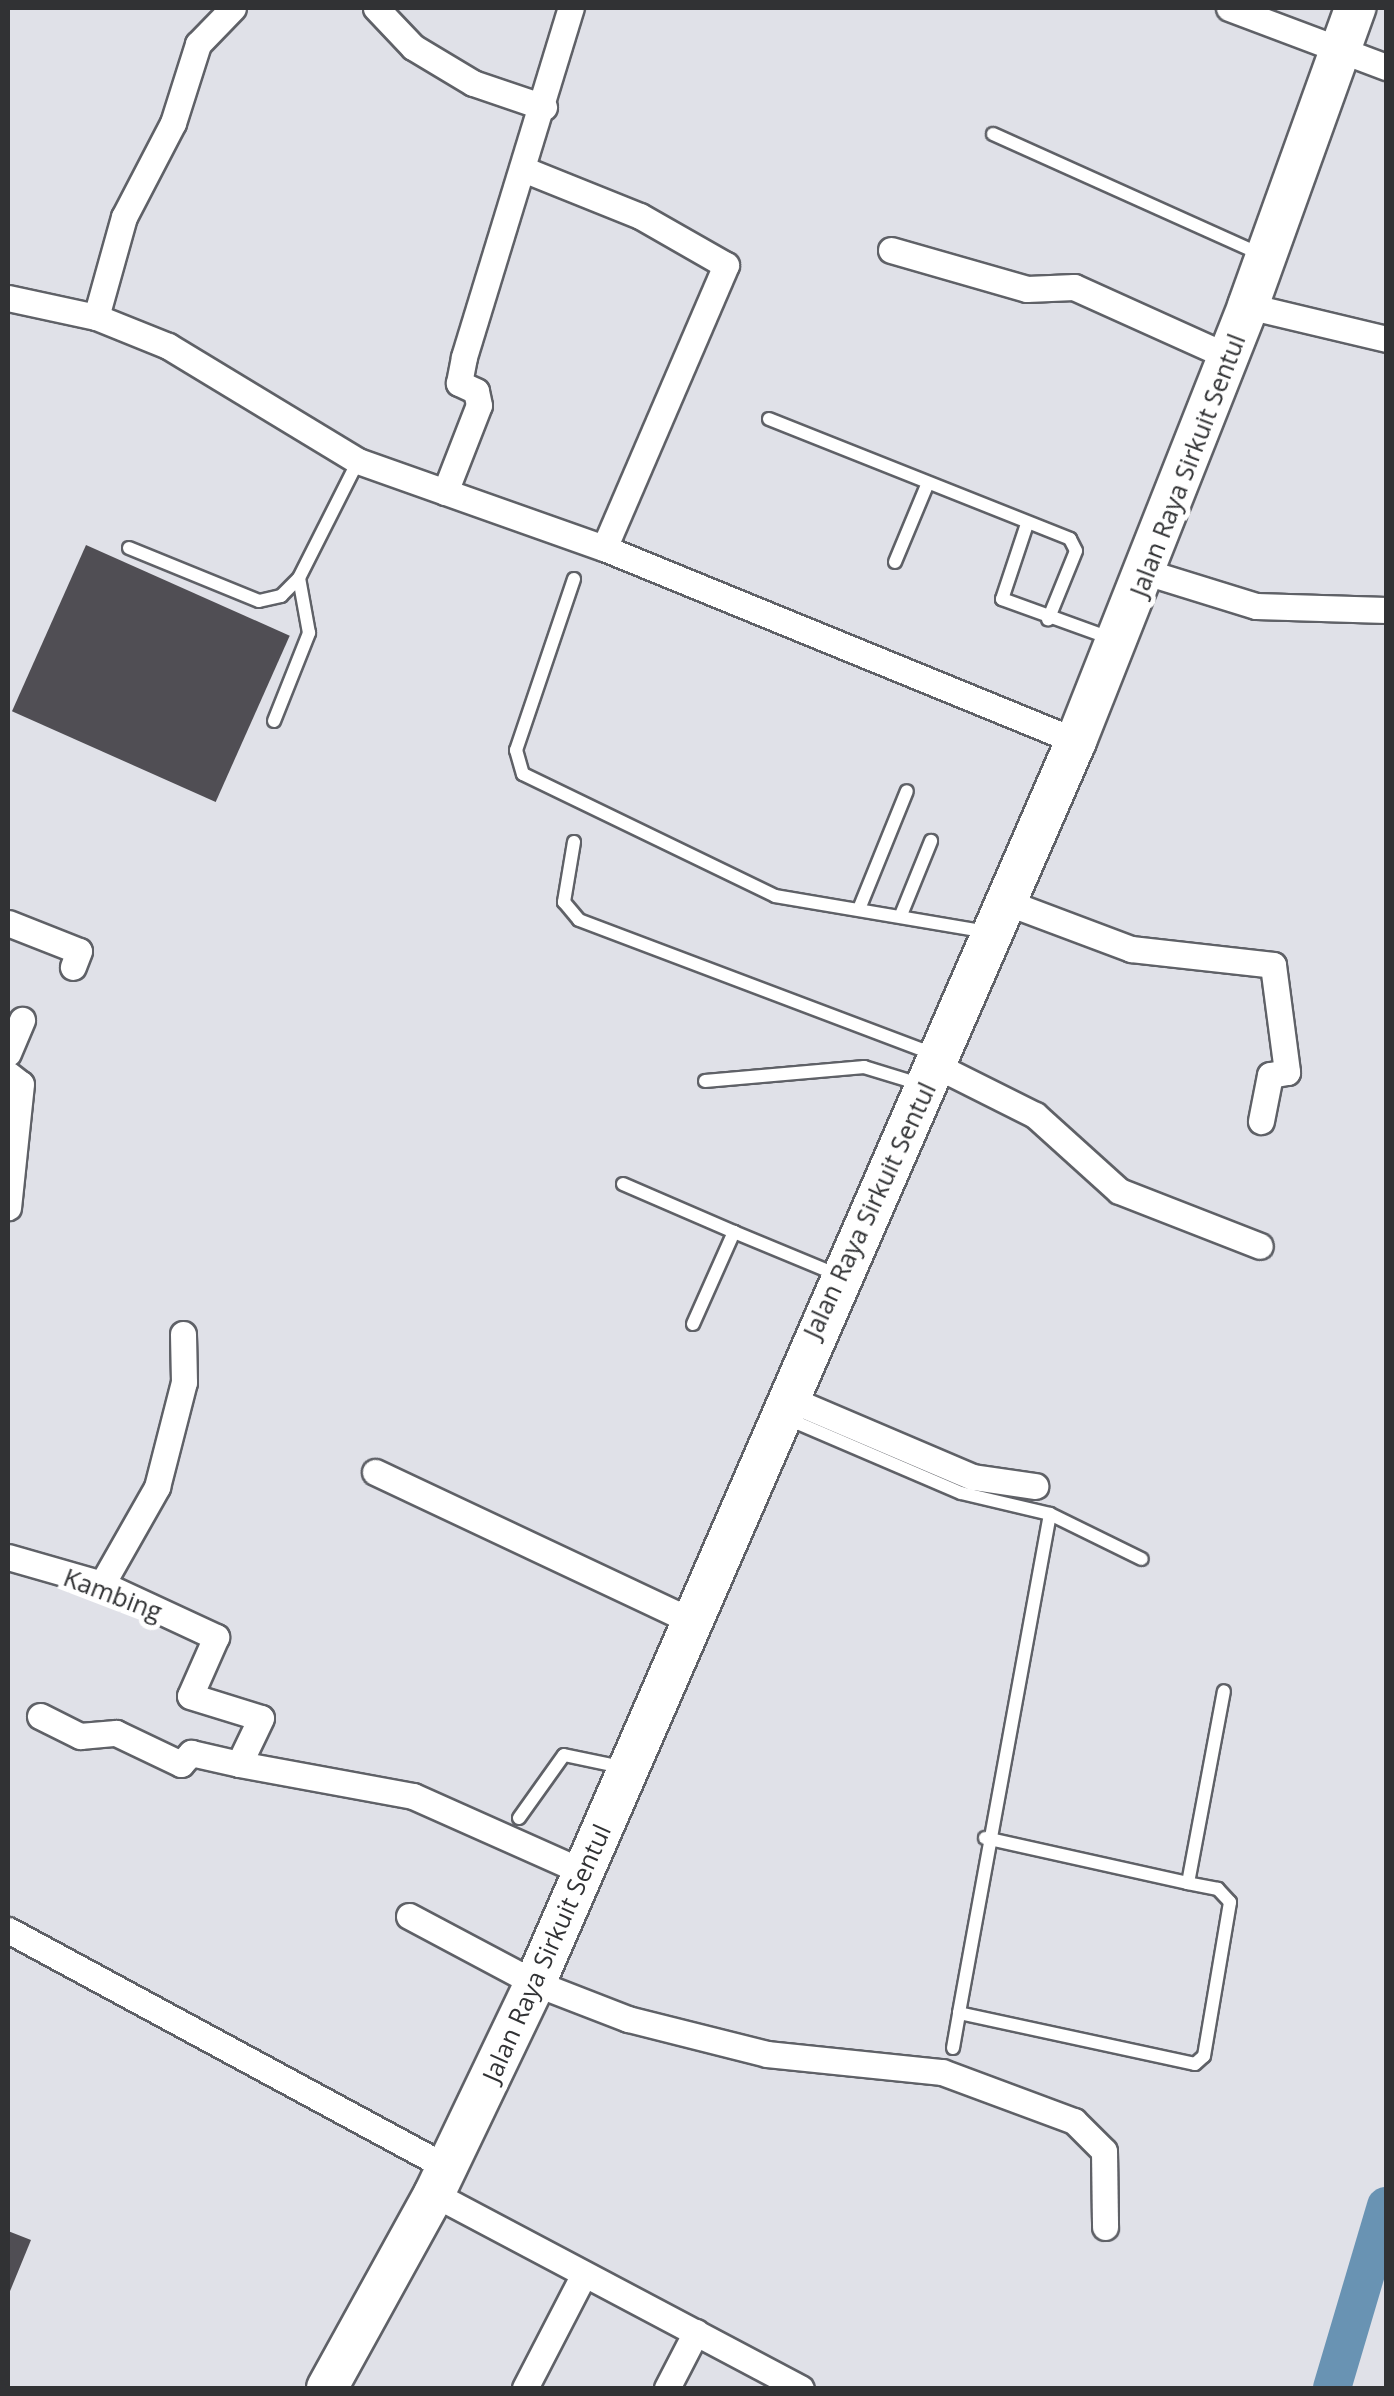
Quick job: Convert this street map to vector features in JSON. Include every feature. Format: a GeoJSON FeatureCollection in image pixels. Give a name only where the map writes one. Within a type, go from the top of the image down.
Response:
{"type":"FeatureCollection","features":[{"type":"Feature","properties":{"kind":"main road","name":"Jalan Raya Sirkuit Sentul"},"geometry":{"type":"LineString","coordinates":[[327,2388],[441,2180],[535,1983],[838,1275],[1076,741],[1229,357],[1354,8]]}},
{"type":"Feature","properties":{"kind":"street"},"geometry":{"type":"LineString","coordinates":[[96,317],[124,217],[173,123],[198,44],[234,8]]}},
{"type":"Feature","properties":{"kind":"street"},"geometry":{"type":"LineString","coordinates":[[376,8],[413,46],[473,83],[544,107]]}},
{"type":"Feature","properties":{"kind":"street"},"geometry":{"type":"LineString","coordinates":[[444,492],[479,405],[476,391],[458,383],[462,367],[571,8]]}},
{"type":"Feature","properties":{"kind":"street"},"geometry":{"type":"LineString","coordinates":[[1229,8],[1386,67]]}},
{"type":"Feature","properties":{"kind":"street"},"geometry":{"type":"LineString","coordinates":[[524,169],[640,216],[726,265],[604,548]]}},
{"type":"Feature","properties":{"kind":"street"},"geometry":{"type":"LineString","coordinates":[[891,250],[1027,288],[1074,287],[1229,357]]}},
{"type":"Feature","properties":{"kind":"street"},"geometry":{"type":"LineString","coordinates":[[8,298],[96,317],[184,354],[358,461],[604,548],[1076,741]]}},
{"type":"Feature","properties":{"kind":"street"},"geometry":{"type":"LineString","coordinates":[[1248,306],[1386,338]]}},
{"type":"Feature","properties":{"kind":"street"},"geometry":{"type":"LineString","coordinates":[[1146,572],[1256,606],[1386,610]]}},
{"type":"Feature","properties":{"kind":"street"},"geometry":{"type":"LineString","coordinates":[[999,917],[1116,946],[1273,965],[1287,1072],[1271,1074],[1261,1122]]}},
{"type":"Feature","properties":{"kind":"street"},"geometry":{"type":"LineString","coordinates":[[8,923],[79,951],[72,967]]}},
{"type":"Feature","properties":{"kind":"street"},"geometry":{"type":"LineString","coordinates":[[8,1052],[22,1020]]}},
{"type":"Feature","properties":{"kind":"street"},"geometry":{"type":"LineString","coordinates":[[933,1069],[1035,1115],[1119,1191],[1260,1246]]}},
{"type":"Feature","properties":{"kind":"street"},"geometry":{"type":"LineString","coordinates":[[8,1074],[21,1084],[8,1206]]}},
{"type":"Feature","properties":{"kind":"street"},"geometry":{"type":"LineString","coordinates":[[102,1584],[158,1487],[184,1382],[183,1334]]}},
{"type":"Feature","properties":{"kind":"street"},"geometry":{"type":"LineString","coordinates":[[781,1406],[972,1477],[1035,1486]]}},
{"type":"Feature","properties":{"kind":"street"},"geometry":{"type":"LineString","coordinates":[[375,1472],[692,1620]]}},
{"type":"Feature","properties":{"kind":"street","name":"Kambing"},"geometry":{"type":"LineString","coordinates":[[8,1557],[102,1584],[216,1637],[190,1696],[261,1718],[239,1764]]}},
{"type":"Feature","properties":{"kind":"street"},"geometry":{"type":"LineString","coordinates":[[40,1716],[80,1736],[116,1733],[181,1764],[191,1753],[412,1796],[584,1872]]}},
{"type":"Feature","properties":{"kind":"street"},"geometry":{"type":"LineString","coordinates":[[409,1916],[535,1983],[628,2020],[767,2054],[942,2072],[1074,2121],[1104,2151],[1105,2227]]}},
{"type":"Feature","properties":{"kind":"street"},"geometry":{"type":"LineString","coordinates":[[8,1930],[441,2180],[584,2274],[800,2388]]}},
{"type":"Feature","properties":{"kind":"street"},"geometry":{"type":"LineString","coordinates":[[525,2388],[584,2274]]}},
{"type":"Feature","properties":{"kind":"street"},"geometry":{"type":"LineString","coordinates":[[667,2388],[696,2332]]}},
{"type":"Feature","properties":{"kind":"lane"},"geometry":{"type":"LineString","coordinates":[[993,134],[1264,256]]}},
{"type":"Feature","properties":{"kind":"lane"},"geometry":{"type":"LineString","coordinates":[[769,419],[1075,547],[1048,620]]}},
{"type":"Feature","properties":{"kind":"lane"},"geometry":{"type":"LineString","coordinates":[[129,548],[259,602],[281,596],[299,578],[358,461]]}},
{"type":"Feature","properties":{"kind":"lane"},"geometry":{"type":"LineString","coordinates":[[895,562],[927,485]]}},
{"type":"Feature","properties":{"kind":"lane"},"geometry":{"type":"LineString","coordinates":[[1026,526],[1001,595],[1048,620],[1119,641]]}},
{"type":"Feature","properties":{"kind":"lane"},"geometry":{"type":"LineString","coordinates":[[274,721],[309,633],[299,578]]}},
{"type":"Feature","properties":{"kind":"lane"},"geometry":{"type":"LineString","coordinates":[[574,579],[518,744],[518,769],[652,842],[764,892],[901,915],[999,917]]}},
{"type":"Feature","properties":{"kind":"lane"},"geometry":{"type":"LineString","coordinates":[[859,909],[908,791]]}},
{"type":"Feature","properties":{"kind":"lane"},"geometry":{"type":"LineString","coordinates":[[901,915],[931,841]]}},
{"type":"Feature","properties":{"kind":"lane"},"geometry":{"type":"LineString","coordinates":[[574,842],[564,902],[579,920],[933,1069]]}},
{"type":"Feature","properties":{"kind":"lane"},"geometry":{"type":"LineString","coordinates":[[705,1081],[864,1067],[933,1069]]}},
{"type":"Feature","properties":{"kind":"lane"},"geometry":{"type":"LineString","coordinates":[[623,1184],[838,1275]]}},
{"type":"Feature","properties":{"kind":"lane"},"geometry":{"type":"LineString","coordinates":[[693,1324],[734,1232]]}},
{"type":"Feature","properties":{"kind":"lane"},"geometry":{"type":"LineString","coordinates":[[781,1406],[961,1492],[1050,1514],[1142,1560]]}},
{"type":"Feature","properties":{"kind":"lane"},"geometry":{"type":"LineString","coordinates":[[953,2048],[985,1838],[1050,1514]]}},
{"type":"Feature","properties":{"kind":"lane"},"geometry":{"type":"LineString","coordinates":[[1188,1884],[1224,1691]]}},
{"type":"Feature","properties":{"kind":"lane"},"geometry":{"type":"LineString","coordinates":[[519,1818],[564,1755],[628,1770]]}},
{"type":"Feature","properties":{"kind":"lane"},"geometry":{"type":"LineString","coordinates":[[959,2013],[1195,2064],[1205,2053],[1230,1902],[1218,1889],[985,1838]]}},
{"type":"Feature","properties":{"kind":"building"},"geometry":{"type":"Polygon","coordinates":[[[86,545],[290,636],[216,802],[12,711],[86,545]]]}},
{"type":"Feature","properties":{"kind":"building"},"geometry":{"type":"Polygon","coordinates":[[[8,2231],[31,2240],[8,2296],[8,2231]]]}},
{"type":"Feature","properties":{"kind":"waterway"},"geometry":{"type":"LineString","coordinates":[[1332,2388],[1386,2206]]}}]}
